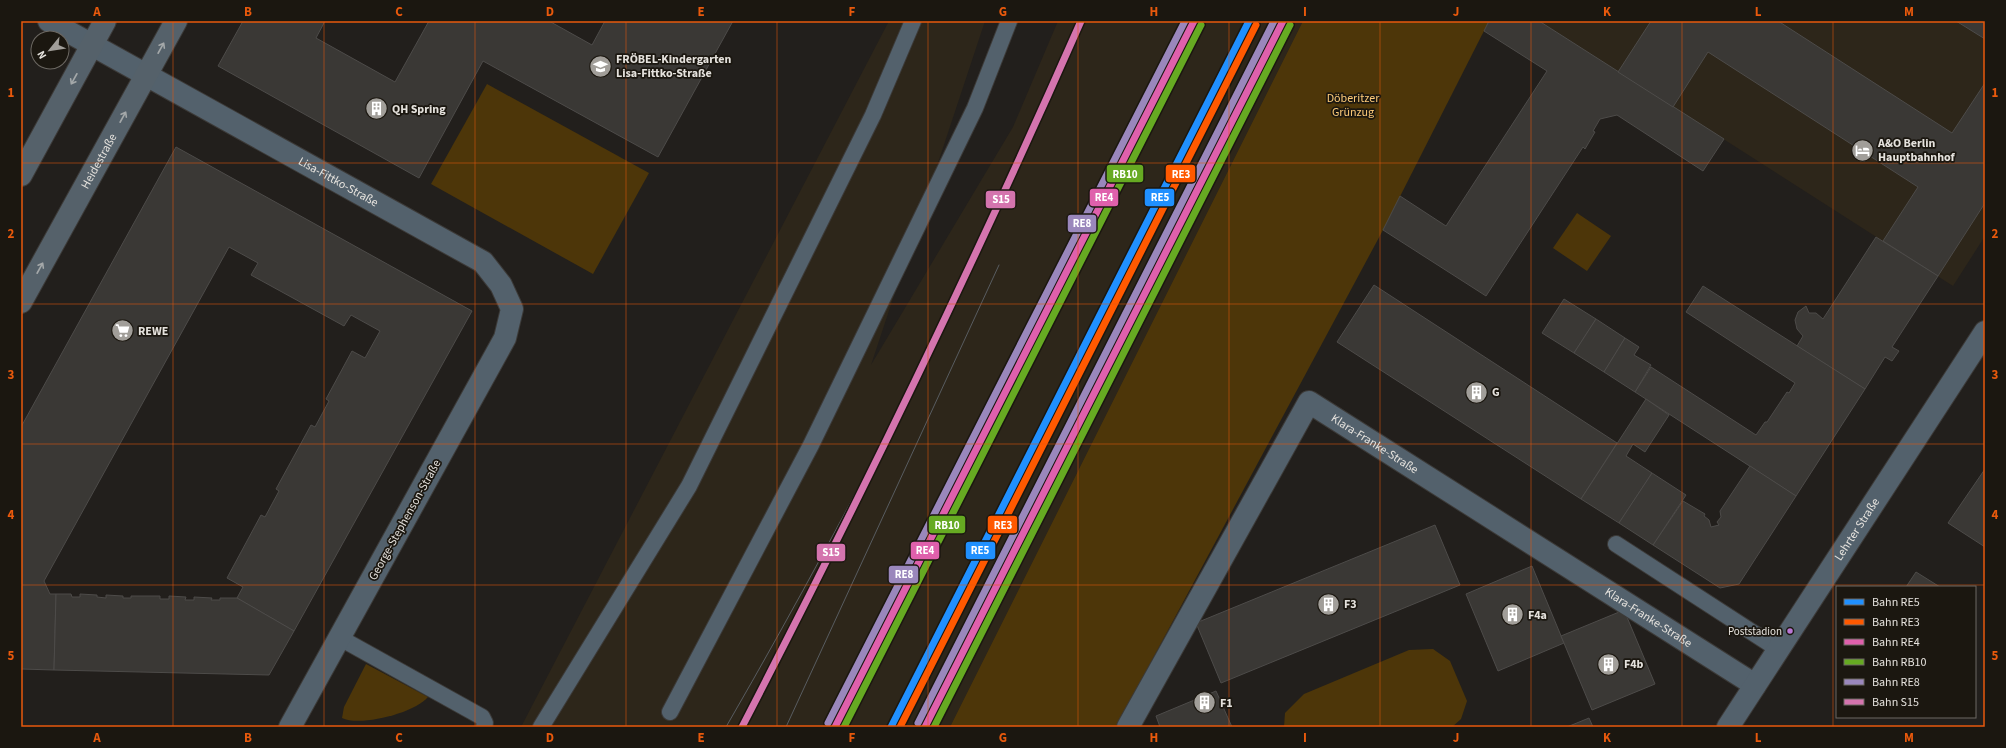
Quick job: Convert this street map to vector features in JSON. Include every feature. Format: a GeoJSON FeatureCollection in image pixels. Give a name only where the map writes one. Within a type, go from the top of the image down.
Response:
{"type":"FeatureCollection","features":[{"type":"Feature","properties":{"kind":"main road"},"geometry":{"type":"LineString","coordinates":[[21,175],[106,21]]}},
{"type":"Feature","properties":{"kind":"main road","name":"Heidestraße"},"geometry":{"type":"LineString","coordinates":[[21,302],[176,21]]}},
{"type":"Feature","properties":{"kind":"street","name":"Lisa-Fittko-Straße"},"geometry":{"type":"LineString","coordinates":[[49,21],[483,262],[502,285],[512,309]]}},
{"type":"Feature","properties":{"kind":"street","name":"George-Stephenson-Straße"},"geometry":{"type":"LineString","coordinates":[[290,727],[505,338],[512,309]]}},
{"type":"Feature","properties":{"kind":"street","name":"Lehrter Straße"},"geometry":{"type":"LineString","coordinates":[[1728,727],[1985,332]]}},
{"type":"Feature","properties":{"kind":"street","name":"Klara-Franke-Straße"},"geometry":{"type":"LineString","coordinates":[[1128,727],[1309,402],[1755,685]]}},
{"type":"Feature","properties":{"kind":"lane"},"geometry":{"type":"LineString","coordinates":[[540,727],[689,486],[873,115],[913,21]]}},
{"type":"Feature","properties":{"kind":"lane"},"geometry":{"type":"LineString","coordinates":[[670,712],[814,438],[975,108],[1009,21]]}},
{"type":"Feature","properties":{"kind":"lane"},"geometry":{"type":"LineString","coordinates":[[1616,544],[1778,649]]}},
{"type":"Feature","properties":{"kind":"lane"},"geometry":{"type":"LineString","coordinates":[[340,638],[482,717],[485,723],[484,727]]}},
{"type":"Feature","properties":{"kind":"shaded area"},"geometry":{"type":"Polygon","coordinates":[[[889,21],[985,21],[871,365],[1013,127],[1058,21],[1303,21],[950,727],[521,727],[889,21]]]}},
{"type":"Feature","properties":{"kind":"shaded area","name":"A&O Berlin Hauptbahnhof"},"geometry":{"type":"Polygon","coordinates":[[[1539,21],[1956,21],[1985,39],[1985,236],[1953,286],[1539,21]]]}},
{"type":"Feature","properties":{"kind":"green space","name":"Döberitzer Grünzug"},"geometry":{"type":"Polygon","coordinates":[[[1303,21],[1489,21],[1383,230],[1116,727],[950,727],[1303,21]]]}},
{"type":"Feature","properties":{"kind":"green space"},"geometry":{"type":"Polygon","coordinates":[[[487,84],[649,173],[593,274],[431,184],[487,84]]]}},
{"type":"Feature","properties":{"kind":"green space"},"geometry":{"type":"Polygon","coordinates":[[[1577,213],[1611,236],[1587,271],[1553,248],[1577,213]]]}},
{"type":"Feature","properties":{"kind":"green space"},"geometry":{"type":"Polygon","coordinates":[[[1433,649],[1450,661],[1467,701],[1461,719],[1452,727],[1284,727],[1285,713],[1304,694],[1409,650],[1433,649]]]}},
{"type":"Feature","properties":{"kind":"green space"},"geometry":{"type":"Polygon","coordinates":[[[366,664],[428,697],[412,708],[387,717],[361,721],[342,718],[344,707],[366,664]]]}},
{"type":"Feature","properties":{"kind":"building","name":"QH Spring"},"geometry":{"type":"Polygon","coordinates":[[[243,21],[325,21],[316,38],[395,82],[429,21],[549,21],[592,45],[605,21],[733,21],[658,157],[483,61],[419,178],[218,66],[243,21]]]}},
{"type":"Feature","properties":{"kind":"building"},"geometry":{"type":"Polygon","coordinates":[[[1489,21],[1539,21],[1724,139],[1703,171],[1617,115],[1600,119],[1593,131],[1595,132],[1585,149],[1583,147],[1486,296],[1383,230],[1400,196],[1446,226],[1547,71],[1484,31],[1489,21]]]}},
{"type":"Feature","properties":{"kind":"building","name":"A&O Berlin Hauptbahnhof"},"geometry":{"type":"Polygon","coordinates":[[[1651,21],[1778,21],[1952,133],[1985,83],[1985,203],[1938,276],[1883,241],[1918,187],[1708,52],[1673,107],[1618,72],[1651,21]]]}},
{"type":"Feature","properties":{"kind":"building"},"geometry":{"type":"Polygon","coordinates":[[[1956,21],[1985,21],[1985,39],[1956,21]]]}},
{"type":"Feature","properties":{"kind":"building"},"geometry":{"type":"Polygon","coordinates":[[[176,147],[472,311],[294,631],[237,598],[243,587],[227,578],[261,515],[265,517],[279,491],[276,489],[311,425],[315,427],[329,401],[326,399],[352,351],[365,358],[380,331],[351,315],[344,326],[251,275],[258,263],[229,247],[44,581],[50,594],[56,594],[54,670],[21,669],[21,427],[176,147]]]}},
{"type":"Feature","properties":{"kind":"building"},"geometry":{"type":"Polygon","coordinates":[[[1876,237],[1938,276],[1892,347],[1899,351],[1892,361],[1885,357],[1865,389],[1797,346],[1803,336],[1797,329],[1795,320],[1798,312],[1806,306],[1809,313],[1816,313],[1823,319],[1876,237]]]}},
{"type":"Feature","properties":{"kind":"building","name":"G"},"geometry":{"type":"Polygon","coordinates":[[[1374,285],[1617,443],[1581,499],[1337,342],[1374,285]]]}},
{"type":"Feature","properties":{"kind":"building"},"geometry":{"type":"Polygon","coordinates":[[[1703,286],[1865,389],[1796,496],[1635,392],[1651,367],[1756,435],[1765,422],[1767,422],[1787,392],[1789,393],[1795,383],[1686,312],[1703,286]]]}},
{"type":"Feature","properties":{"kind":"building"},"geometry":{"type":"Polygon","coordinates":[[[1564,299],[1596,319],[1574,353],[1542,333],[1564,299]]]}},
{"type":"Feature","properties":{"kind":"building"},"geometry":{"type":"Polygon","coordinates":[[[1596,319],[1625,338],[1604,372],[1574,353],[1596,319]]]}},
{"type":"Feature","properties":{"kind":"building"},"geometry":{"type":"Polygon","coordinates":[[[1625,338],[1639,347],[1634,355],[1651,365],[1635,392],[1604,372],[1625,338]]]}},
{"type":"Feature","properties":{"kind":"building"},"geometry":{"type":"Polygon","coordinates":[[[1646,399],[1669,415],[1645,452],[1633,444],[1626,456],[1652,473],[1619,523],[1581,499],[1646,399]]]}},
{"type":"Feature","properties":{"kind":"building"},"geometry":{"type":"Polygon","coordinates":[[[1750,466],[1796,496],[1739,584],[1720,588],[1653,545],[1683,501],[1705,514],[1704,516],[1709,520],[1711,527],[1719,525],[1717,522],[1721,517],[1720,511],[1750,466]]]}},
{"type":"Feature","properties":{"kind":"building"},"geometry":{"type":"Polygon","coordinates":[[[1985,469],[1985,547],[1948,523],[1985,469]]]}},
{"type":"Feature","properties":{"kind":"building"},"geometry":{"type":"Polygon","coordinates":[[[1652,473],[1686,495],[1653,545],[1619,523],[1652,473]]]}},
{"type":"Feature","properties":{"kind":"building","name":"F3"},"geometry":{"type":"Polygon","coordinates":[[[1435,525],[1460,585],[1221,683],[1196,623],[1435,525]]]}},
{"type":"Feature","properties":{"kind":"building","name":"F4a"},"geometry":{"type":"Polygon","coordinates":[[[1532,566],[1564,643],[1498,671],[1466,594],[1532,566]]]}},
{"type":"Feature","properties":{"kind":"building"},"geometry":{"type":"Polygon","coordinates":[[[1916,572],[1938,586],[1907,586],[1916,572]]]}},
{"type":"Feature","properties":{"kind":"building"},"geometry":{"type":"Polygon","coordinates":[[[56,594],[71,594],[72,597],[80,597],[80,594],[97,595],[97,597],[106,598],[106,595],[123,596],[123,598],[131,598],[131,596],[160,596],[160,599],[169,599],[169,596],[186,597],[185,600],[194,600],[194,597],[212,598],[211,600],[220,600],[220,598],[237,598],[294,631],[269,675],[54,670],[56,594]]]}},
{"type":"Feature","properties":{"kind":"building","name":"F4b"},"geometry":{"type":"Polygon","coordinates":[[[1624,610],[1655,684],[1592,710],[1561,636],[1624,610]]]}},
{"type":"Feature","properties":{"kind":"building","name":"F1"},"geometry":{"type":"Polygon","coordinates":[[[1216,691],[1232,727],[1160,727],[1156,716],[1216,691]]]}},
{"type":"Feature","properties":{"kind":"building"},"geometry":{"type":"Polygon","coordinates":[[[1589,718],[1593,727],[1567,727],[1589,718]]]}},
{"type":"Feature","properties":{"kind":"tram line"},"geometry":{"type":"LineString","coordinates":[[786,727],[999,265]]}},
{"type":"Feature","properties":{"kind":"tram line"},"geometry":{"type":"LineString","coordinates":[[726,727],[828,544],[926,358]]}},
{"type":"Feature","properties":{"kind":"rail line","name":"S15"},"geometry":{"type":"LineString","coordinates":[[742,727],[787,640],[917,377],[1001,200],[1081,21]]}},
{"type":"Feature","properties":{"kind":"rail line","name":"RE8"},"geometry":{"type":"LineString","coordinates":[[828,723],[1185,21]]}},
{"type":"Feature","properties":{"kind":"rail line","name":"RE4"},"geometry":{"type":"LineString","coordinates":[[835,727],[1194,21]]}},
{"type":"Feature","properties":{"kind":"rail line","name":"RE5"},"geometry":{"type":"LineString","coordinates":[[891,727],[1249,21]]}},
{"type":"Feature","properties":{"kind":"rail line","name":"RE8"},"geometry":{"type":"LineString","coordinates":[[918,723],[1274,21]]}},
{"type":"Feature","properties":{"kind":"rail line","name":"RE4"},"geometry":{"type":"LineString","coordinates":[[925,727],[1283,21]]}},
{"type":"Feature","properties":{"kind":"rail line","name":"RB10"},"geometry":{"type":"LineString","coordinates":[[844,727],[1201,25]]}},
{"type":"Feature","properties":{"kind":"rail line","name":"RE3"},"geometry":{"type":"LineString","coordinates":[[900,727],[1256,25]]}},
{"type":"Feature","properties":{"kind":"rail line","name":"RB10"},"geometry":{"type":"LineString","coordinates":[[934,727],[1290,25]]}},
{"type":"Feature","properties":{"kind":"place","name":"FRÖBEL-Kindergarten Lisa-Fittko-Straße"},"geometry":{"type":"Point","coordinates":[600,66]}},
{"type":"Feature","properties":{"kind":"place","name":"QH Spring"},"geometry":{"type":"Point","coordinates":[376,109]}},
{"type":"Feature","properties":{"kind":"place","name":"A&O Berlin Hauptbahnhof"},"geometry":{"type":"Point","coordinates":[1863,150]}},
{"type":"Feature","properties":{"kind":"place","name":"REWE"},"geometry":{"type":"Point","coordinates":[122,331]}},
{"type":"Feature","properties":{"kind":"place","name":"G"},"geometry":{"type":"Point","coordinates":[1477,392]}},
{"type":"Feature","properties":{"kind":"place","name":"F3"},"geometry":{"type":"Point","coordinates":[1328,604]}},
{"type":"Feature","properties":{"kind":"place","name":"F4a"},"geometry":{"type":"Point","coordinates":[1513,615]}},
{"type":"Feature","properties":{"kind":"place","name":"Poststadion"},"geometry":{"type":"Point","coordinates":[1790,631]}},
{"type":"Feature","properties":{"kind":"place","name":"F4b"},"geometry":{"type":"Point","coordinates":[1609,664]}},
{"type":"Feature","properties":{"kind":"place","name":"F1"},"geometry":{"type":"Point","coordinates":[1204,703]}}]}
